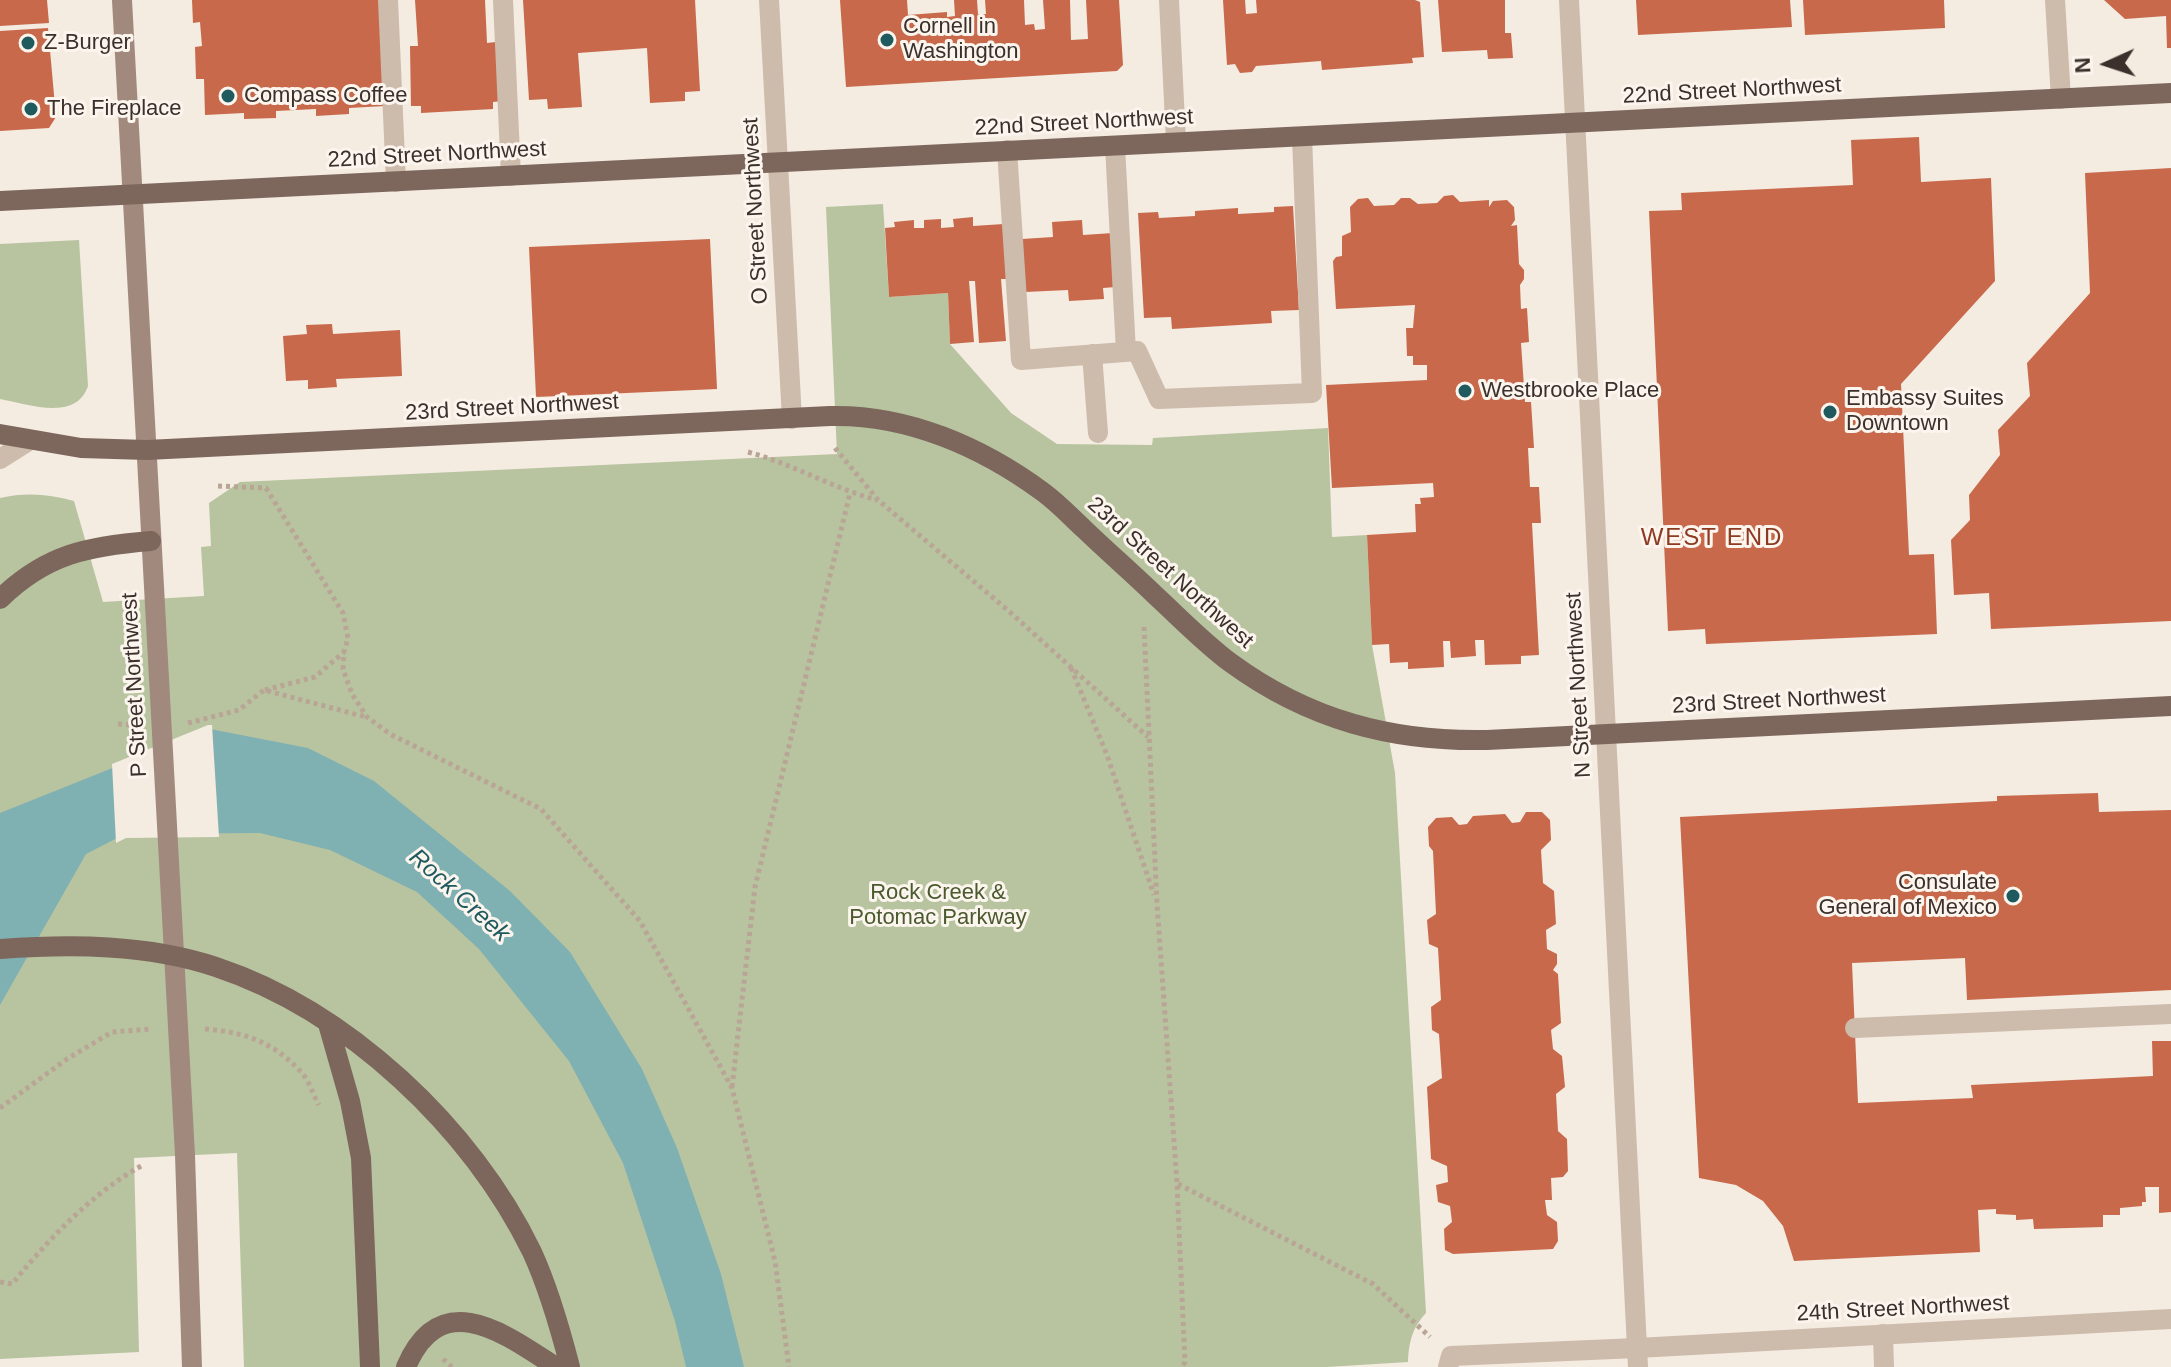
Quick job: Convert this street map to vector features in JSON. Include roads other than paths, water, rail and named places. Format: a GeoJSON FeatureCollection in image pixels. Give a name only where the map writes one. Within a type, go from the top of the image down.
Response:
{"type":"FeatureCollection","features":[{"type":"Feature","properties":{"kind":"main road","name":"P Street Northwest"},"geometry":{"type":"LineString","coordinates":[[122,0],[185,1155],[192,1367]]}},
{"type":"Feature","properties":{"kind":"main road","name":"22nd Street Northwest"},"geometry":{"type":"LineString","coordinates":[[0,201],[2171,93]]}},
{"type":"Feature","properties":{"kind":"main road","name":"23rd Street Northwest"},"geometry":{"type":"LineString","coordinates":[[147,450],[847,416],[916,426],[999,463],[1046,494],[1203,641],[1273,690],[1343,721],[1425,740],[1487,740],[2171,706]]}},
{"type":"Feature","properties":{"kind":"main road"},"geometry":{"type":"LineString","coordinates":[[0,434],[81,448],[147,450]]}},
{"type":"Feature","properties":{"kind":"main road"},"geometry":{"type":"LineString","coordinates":[[0,599],[32,571],[72,553],[93,547],[151,541]]}},
{"type":"Feature","properties":{"kind":"main road"},"geometry":{"type":"LineString","coordinates":[[0,949],[69,946],[143,951],[217,967],[290,1001],[328,1024],[389,1069],[463,1144],[488,1176],[532,1253],[548,1293],[570,1367]]}},
{"type":"Feature","properties":{"kind":"main road"},"geometry":{"type":"LineString","coordinates":[[328,1024],[350,1101],[361,1158],[370,1367]]}},
{"type":"Feature","properties":{"kind":"main road"},"geometry":{"type":"LineString","coordinates":[[406,1367],[418,1343],[433,1330],[461,1321],[479,1323],[496,1330],[556,1367]]}},
{"type":"Feature","properties":{"kind":"street"},"geometry":{"type":"LineString","coordinates":[[388,0],[396,182]]}},
{"type":"Feature","properties":{"kind":"street"},"geometry":{"type":"LineString","coordinates":[[503,0],[511,176]]}},
{"type":"Feature","properties":{"kind":"street","name":"O Street Northwest"},"geometry":{"type":"LineString","coordinates":[[769,0],[792,419]]}},
{"type":"Feature","properties":{"kind":"street"},"geometry":{"type":"LineString","coordinates":[[1169,0],[1176,142]]}},
{"type":"Feature","properties":{"kind":"street","name":"N Street Northwest"},"geometry":{"type":"LineString","coordinates":[[1569,0],[1638,1357]]}},
{"type":"Feature","properties":{"kind":"street"},"geometry":{"type":"LineString","coordinates":[[2055,0],[2061,99]]}},
{"type":"Feature","properties":{"kind":"street"},"geometry":{"type":"LineString","coordinates":[[1007,150],[1021,360],[1137,351],[1159,399],[1312,393],[1302,137]]}},
{"type":"Feature","properties":{"kind":"street"},"geometry":{"type":"LineString","coordinates":[[1115,146],[1126,352]]}},
{"type":"Feature","properties":{"kind":"street"},"geometry":{"type":"LineString","coordinates":[[1092,354],[1098,433]]}},
{"type":"Feature","properties":{"kind":"street"},"geometry":{"type":"LineString","coordinates":[[0,459],[30,440]]}},
{"type":"Feature","properties":{"kind":"street"},"geometry":{"type":"LineString","coordinates":[[1855,1028],[2171,1014]]}},
{"type":"Feature","properties":{"kind":"street","name":"24th Street Northwest"},"geometry":{"type":"LineString","coordinates":[[1450,1361],[1638,1357],[1883,1334],[2171,1319]]}},
{"type":"Feature","properties":{"kind":"street"},"geometry":{"type":"LineString","coordinates":[[1883,1334],[1884,1367]]}},
{"type":"Feature","properties":{"kind":"water","name":"Rock Creek"},"geometry":{"type":"Polygon","coordinates":[[[210,729],[308,748],[374,781],[510,891],[570,952],[642,1069],[677,1148],[721,1274],[744,1367],[686,1367],[675,1321],[623,1163],[569,1061],[479,949],[417,892],[330,850],[260,833],[125,834],[86,854],[0,1005],[0,813],[210,729]]]}},
{"type":"Feature","properties":{"kind":"place","name":"Cornell in Washington"},"geometry":{"type":"Point","coordinates":[887,40]}},
{"type":"Feature","properties":{"kind":"place","name":"Z-Burger"},"geometry":{"type":"Point","coordinates":[28,43]}},
{"type":"Feature","properties":{"kind":"place","name":"Compass Coffee"},"geometry":{"type":"Point","coordinates":[228,96]}},
{"type":"Feature","properties":{"kind":"place","name":"The Fireplace"},"geometry":{"type":"Point","coordinates":[31,109]}},
{"type":"Feature","properties":{"kind":"place","name":"Westbrooke Place"},"geometry":{"type":"Point","coordinates":[1465,391]}},
{"type":"Feature","properties":{"kind":"place","name":"Embassy Suites Downtown"},"geometry":{"type":"Point","coordinates":[1830,412]}},
{"type":"Feature","properties":{"kind":"place","name":"Consulate General of Mexico"},"geometry":{"type":"Point","coordinates":[2013,896]}},
{"type":"Feature","properties":{"kind":"district","name":"WEST END"},"geometry":{"type":"Point","coordinates":[1712,538]}},
{"type":"Feature","properties":{"kind":"park label","name":"Rock Creek & Potomac Parkway"},"geometry":{"type":"Point","coordinates":[938,906]}}]}
